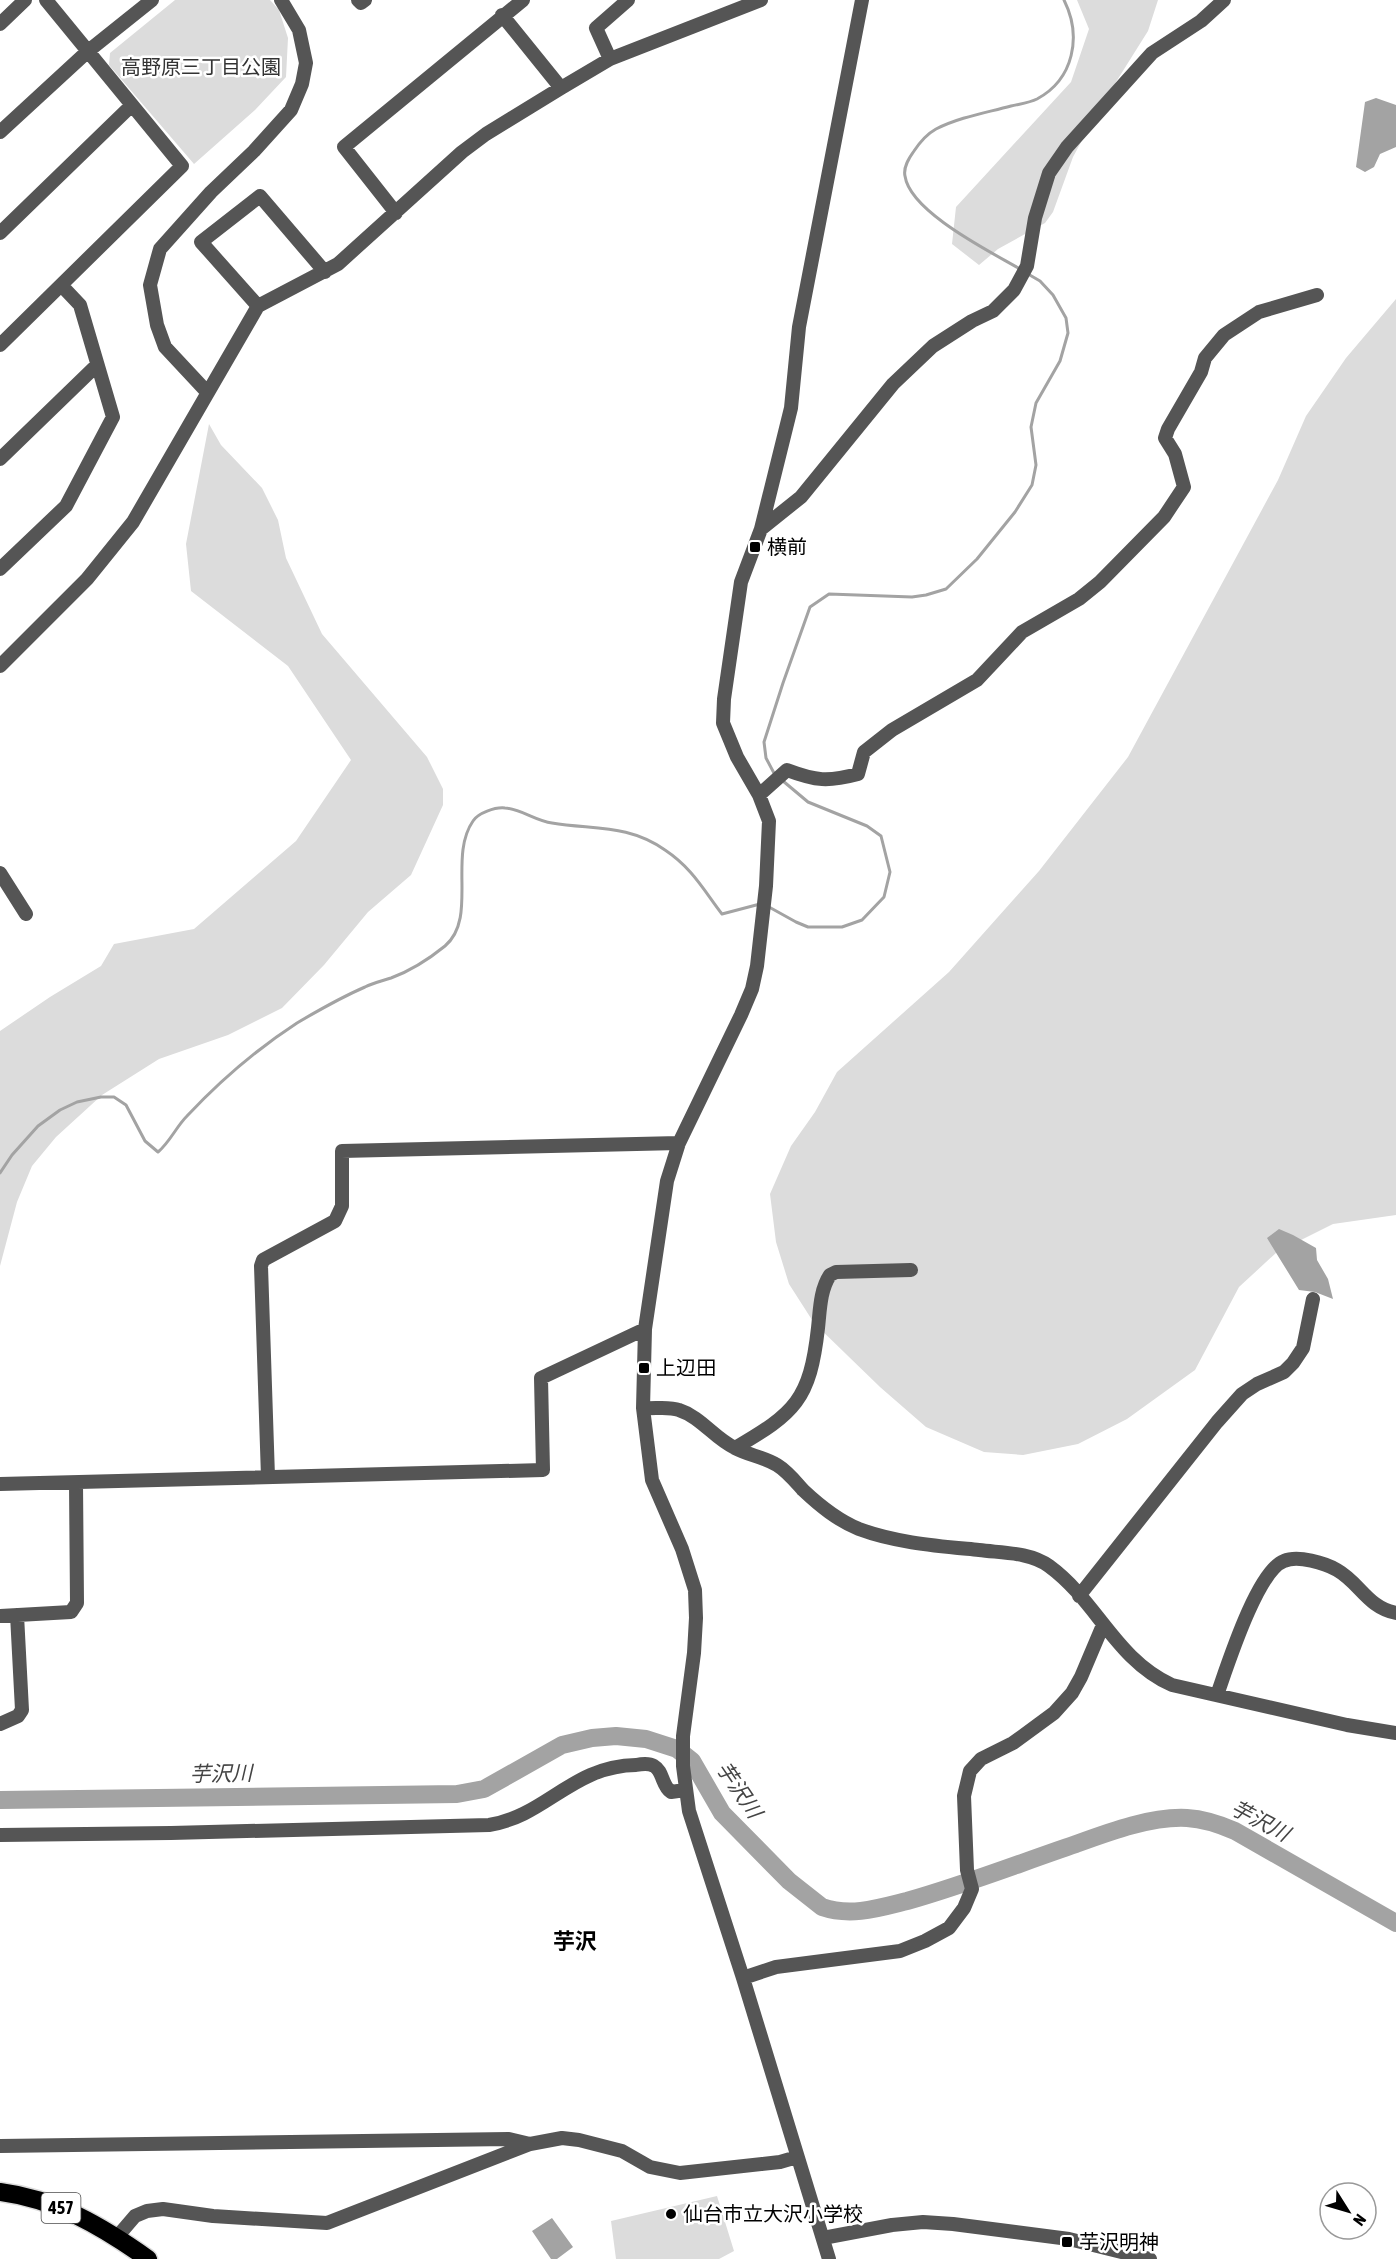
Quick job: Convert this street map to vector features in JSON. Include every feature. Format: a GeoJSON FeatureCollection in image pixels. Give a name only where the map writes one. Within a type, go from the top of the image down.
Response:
{"type":"FeatureCollection","features":[{"type":"Feature","properties":{"kind":"highway","name":"457"},"geometry":{"type":"LineString","coordinates":[[0,2192],[49,2203],[79,2216],[117,2237],[148,2259]]}},
{"type":"Feature","properties":{"kind":"street"},"geometry":{"type":"LineString","coordinates":[[0,24],[26,0]]}},
{"type":"Feature","properties":{"kind":"street"},"geometry":{"type":"LineString","coordinates":[[0,345],[182,166],[46,0]]}},
{"type":"Feature","properties":{"kind":"street"},"geometry":{"type":"LineString","coordinates":[[0,132],[87,52],[152,0]]}},
{"type":"Feature","properties":{"kind":"street"},"geometry":{"type":"LineString","coordinates":[[207,392],[165,347],[156,325],[150,285],[160,249],[211,192],[254,151],[291,110],[302,84],[306,63],[299,30],[281,0]]}},
{"type":"Feature","properties":{"kind":"street"},"geometry":{"type":"LineString","coordinates":[[358,0],[361,3],[365,0]]}},
{"type":"Feature","properties":{"kind":"street"},"geometry":{"type":"LineString","coordinates":[[396,213],[344,147],[523,0]]}},
{"type":"Feature","properties":{"kind":"street"},"geometry":{"type":"LineString","coordinates":[[610,59],[596,28],[628,0]]}},
{"type":"Feature","properties":{"kind":"street"},"geometry":{"type":"LineString","coordinates":[[829,2259],[743,1978],[698,1843],[685,1790],[683,1740],[694,1653],[695,1590],[682,1549],[652,1480],[643,1408],[645,1329],[664,1192],[679,1143],[752,989],[765,898],[769,822],[765,790],[736,757],[723,723],[724,699],[741,582],[761,529],[791,408],[799,327],[862,0]]}},
{"type":"Feature","properties":{"kind":"street"},"geometry":{"type":"LineString","coordinates":[[761,529],[801,497],[893,384],[933,346],[972,321],[993,311],[1014,290],[1025,272],[1035,218],[1049,173],[1067,147],[1152,53],[1201,21],[1224,0]]}},
{"type":"Feature","properties":{"kind":"street"},"geometry":{"type":"LineString","coordinates":[[0,666],[87,579],[133,522],[258,306],[338,264],[462,152],[486,134],[610,59],[754,1]]}},
{"type":"Feature","properties":{"kind":"street"},"geometry":{"type":"LineString","coordinates":[[502,15],[561,88]]}},
{"type":"Feature","properties":{"kind":"street"},"geometry":{"type":"LineString","coordinates":[[0,233],[132,105]]}},
{"type":"Feature","properties":{"kind":"street"},"geometry":{"type":"LineString","coordinates":[[258,306],[201,242],[260,196],[325,272]]}},
{"type":"Feature","properties":{"kind":"street"},"geometry":{"type":"LineString","coordinates":[[0,569],[66,506],[113,417],[80,305],[62,286]]}},
{"type":"Feature","properties":{"kind":"street"},"geometry":{"type":"LineString","coordinates":[[765,790],[787,770],[812,780],[832,781],[858,774],[864,752],[892,730],[976,680],[1022,632],[1079,599],[1100,582],[1164,517],[1184,487],[1175,454],[1165,438],[1201,372],[1205,358],[1224,335],[1259,312],[1317,295]]}},
{"type":"Feature","properties":{"kind":"street"},"geometry":{"type":"LineString","coordinates":[[0,459],[98,365]]}},
{"type":"Feature","properties":{"kind":"street"},"geometry":{"type":"LineString","coordinates":[[0,873],[26,914]]}},
{"type":"Feature","properties":{"kind":"street"},"geometry":{"type":"LineString","coordinates":[[268,1477],[261,1266],[263,1260],[335,1221],[342,1206],[342,1151],[679,1143]]}},
{"type":"Feature","properties":{"kind":"street"},"geometry":{"type":"LineString","coordinates":[[735,1448],[774,1425],[803,1394],[817,1335],[822,1290],[830,1275],[836,1272],[912,1270]]}},
{"type":"Feature","properties":{"kind":"street"},"geometry":{"type":"LineString","coordinates":[[1079,1596],[1217,1422],[1242,1394],[1257,1384],[1284,1372],[1293,1363],[1303,1348],[1313,1299]]}},
{"type":"Feature","properties":{"kind":"street"},"geometry":{"type":"LineString","coordinates":[[0,1484],[543,1470],[542,1378],[645,1329]]}},
{"type":"Feature","properties":{"kind":"street"},"geometry":{"type":"LineString","coordinates":[[643,1408],[678,1409],[699,1421],[714,1435],[735,1448],[778,1465],[821,1507],[840,1520],[860,1529],[927,1544],[1033,1558],[1049,1566],[1079,1596],[1126,1652],[1149,1672],[1173,1685],[1347,1725],[1396,1733]]}},
{"type":"Feature","properties":{"kind":"street"},"geometry":{"type":"LineString","coordinates":[[0,1616],[71,1612],[75,1608],[77,1603],[76,1483]]}},
{"type":"Feature","properties":{"kind":"street"},"geometry":{"type":"LineString","coordinates":[[1217,1695],[1248,1612],[1273,1568],[1283,1561],[1293,1559],[1314,1562],[1338,1570],[1377,1606],[1396,1613]]}},
{"type":"Feature","properties":{"kind":"street"},"geometry":{"type":"LineString","coordinates":[[0,1724],[18,1716],[22,1710],[17,1615]]}},
{"type":"Feature","properties":{"kind":"street"},"geometry":{"type":"LineString","coordinates":[[743,1978],[776,1967],[900,1951],[949,1928],[964,1908],[972,1889],[968,1870],[964,1796],[970,1771],[981,1759],[1012,1743],[1054,1713],[1072,1693],[1082,1677],[1103,1625]]}},
{"type":"Feature","properties":{"kind":"street"},"geometry":{"type":"LineString","coordinates":[[0,1835],[489,1825],[510,1820],[532,1810],[590,1774],[630,1765],[651,1764],[656,1768],[667,1789],[671,1792],[685,1790]]}},
{"type":"Feature","properties":{"kind":"street"},"geometry":{"type":"LineString","coordinates":[[117,2237],[135,2216],[147,2211],[163,2209],[213,2216],[327,2223],[530,2144],[562,2138],[622,2151],[650,2167],[680,2173],[780,2162],[797,2157]]}},
{"type":"Feature","properties":{"kind":"street"},"geometry":{"type":"LineString","coordinates":[[0,2146],[509,2139],[530,2144]]}},
{"type":"Feature","properties":{"kind":"street"},"geometry":{"type":"LineString","coordinates":[[823,2238],[892,2225],[923,2222],[1069,2239],[1150,2259]]}},
{"type":"Feature","properties":{"kind":"green space","name":"高野原三丁目公園"},"geometry":{"type":"Polygon","coordinates":[[[175,0],[270,0],[279,10],[288,38],[286,77],[255,110],[194,164],[109,65],[110,53],[175,0]]]}},
{"type":"Feature","properties":{"kind":"green space"},"geometry":{"type":"Polygon","coordinates":[[[1077,0],[1158,0],[1148,31],[1099,109],[1073,157],[1053,212],[1045,223],[998,249],[979,265],[952,244],[956,207],[1071,82],[1089,29],[1077,0]]]}},
{"type":"Feature","properties":{"kind":"green space"},"geometry":{"type":"Polygon","coordinates":[[[1396,299],[1396,1215],[1333,1224],[1277,1252],[1239,1287],[1195,1370],[1127,1419],[1078,1444],[1023,1455],[984,1452],[926,1427],[880,1387],[814,1323],[789,1284],[776,1242],[770,1194],[791,1146],[815,1112],[837,1072],[949,972],[1039,871],[1128,757],[1278,480],[1306,416],[1346,358],[1396,299]]]}},
{"type":"Feature","properties":{"kind":"green space"},"geometry":{"type":"Polygon","coordinates":[[[209,424],[221,445],[262,488],[278,520],[286,558],[322,634],[427,757],[443,789],[443,805],[411,875],[368,912],[324,965],[282,1008],[228,1035],[159,1059],[102,1095],[56,1137],[32,1166],[17,1202],[0,1266],[0,1031],[101,966],[114,944],[194,929],[296,841],[351,760],[288,666],[191,591],[186,544],[209,424]]]}},
{"type":"Feature","properties":{"kind":"green space"},"geometry":{"type":"Polygon","coordinates":[[[717,2196],[734,2251],[719,2259],[616,2259],[611,2221],[717,2196]]]}},
{"type":"Feature","properties":{"kind":"shaded area"},"geometry":{"type":"Polygon","coordinates":[[[1376,98],[1396,105],[1396,147],[1380,154],[1374,167],[1365,172],[1356,167],[1365,102],[1376,98]]]}},
{"type":"Feature","properties":{"kind":"shaded area"},"geometry":{"type":"Polygon","coordinates":[[[1279,1229],[1316,1248],[1317,1260],[1328,1279],[1333,1299],[1315,1292],[1299,1290],[1267,1238],[1279,1229]]]}},
{"type":"Feature","properties":{"kind":"shaded area"},"geometry":{"type":"Polygon","coordinates":[[[552,2218],[573,2247],[557,2259],[551,2259],[532,2231],[552,2218]]]}},
{"type":"Feature","properties":{"kind":"waterway"},"geometry":{"type":"LineString","coordinates":[[1020,269],[972,242],[936,217],[910,190],[905,169],[919,144],[936,129],[963,118],[1037,99],[1050,90],[1067,68],[1071,56],[1073,28],[1064,0]]}},
{"type":"Feature","properties":{"kind":"waterway"},"geometry":{"type":"LineString","coordinates":[[775,775],[766,758],[764,742],[810,607],[829,594],[912,597],[946,589],[977,559],[1015,512],[1032,485],[1036,465],[1031,427],[1036,403],[1060,361],[1068,333],[1066,318],[1053,295],[1040,281],[1028,274]]}},
{"type":"Feature","properties":{"kind":"waterway"},"geometry":{"type":"LineString","coordinates":[[769,907],[808,927],[842,927],[862,920],[884,897],[890,872],[881,836],[867,826],[808,802],[783,781]]}},
{"type":"Feature","properties":{"kind":"waterway"},"geometry":{"type":"LineString","coordinates":[[0,1173],[12,1155],[38,1126],[60,1110],[77,1102],[101,1097],[114,1097],[126,1105],[145,1141],[158,1152],[183,1120],[212,1091],[239,1066],[282,1033],[339,999],[405,972],[439,951],[455,934],[460,920],[463,852],[466,836],[475,818],[487,811],[496,808],[511,809],[546,822],[610,829],[638,836],[665,850],[683,864],[722,914],[760,904]]}},
{"type":"Feature","properties":{"kind":"waterway","name":"芋沢川"},"geometry":{"type":"LineString","coordinates":[[0,1800],[457,1794],[484,1789],[562,1745],[592,1738],[616,1736],[646,1739],[677,1749],[692,1761],[722,1813],[789,1881],[822,1907],[833,1910],[865,1910],[907,1901],[1116,1830],[1145,1822],[1187,1818],[1211,1822],[1235,1831],[1396,1923]]}},
{"type":"Feature","properties":{"kind":"place","name":"横前"},"geometry":{"type":"Point","coordinates":[755,547]}},
{"type":"Feature","properties":{"kind":"place","name":"上辺田"},"geometry":{"type":"Point","coordinates":[644,1368]}},
{"type":"Feature","properties":{"kind":"place","name":"仙台市立大沢小学校"},"geometry":{"type":"Point","coordinates":[671,2214]}},
{"type":"Feature","properties":{"kind":"place","name":"芋沢明神"},"geometry":{"type":"Point","coordinates":[1067,2242]}},
{"type":"Feature","properties":{"kind":"district","name":"芋沢"},"geometry":{"type":"Point","coordinates":[575,1941]}}]}
